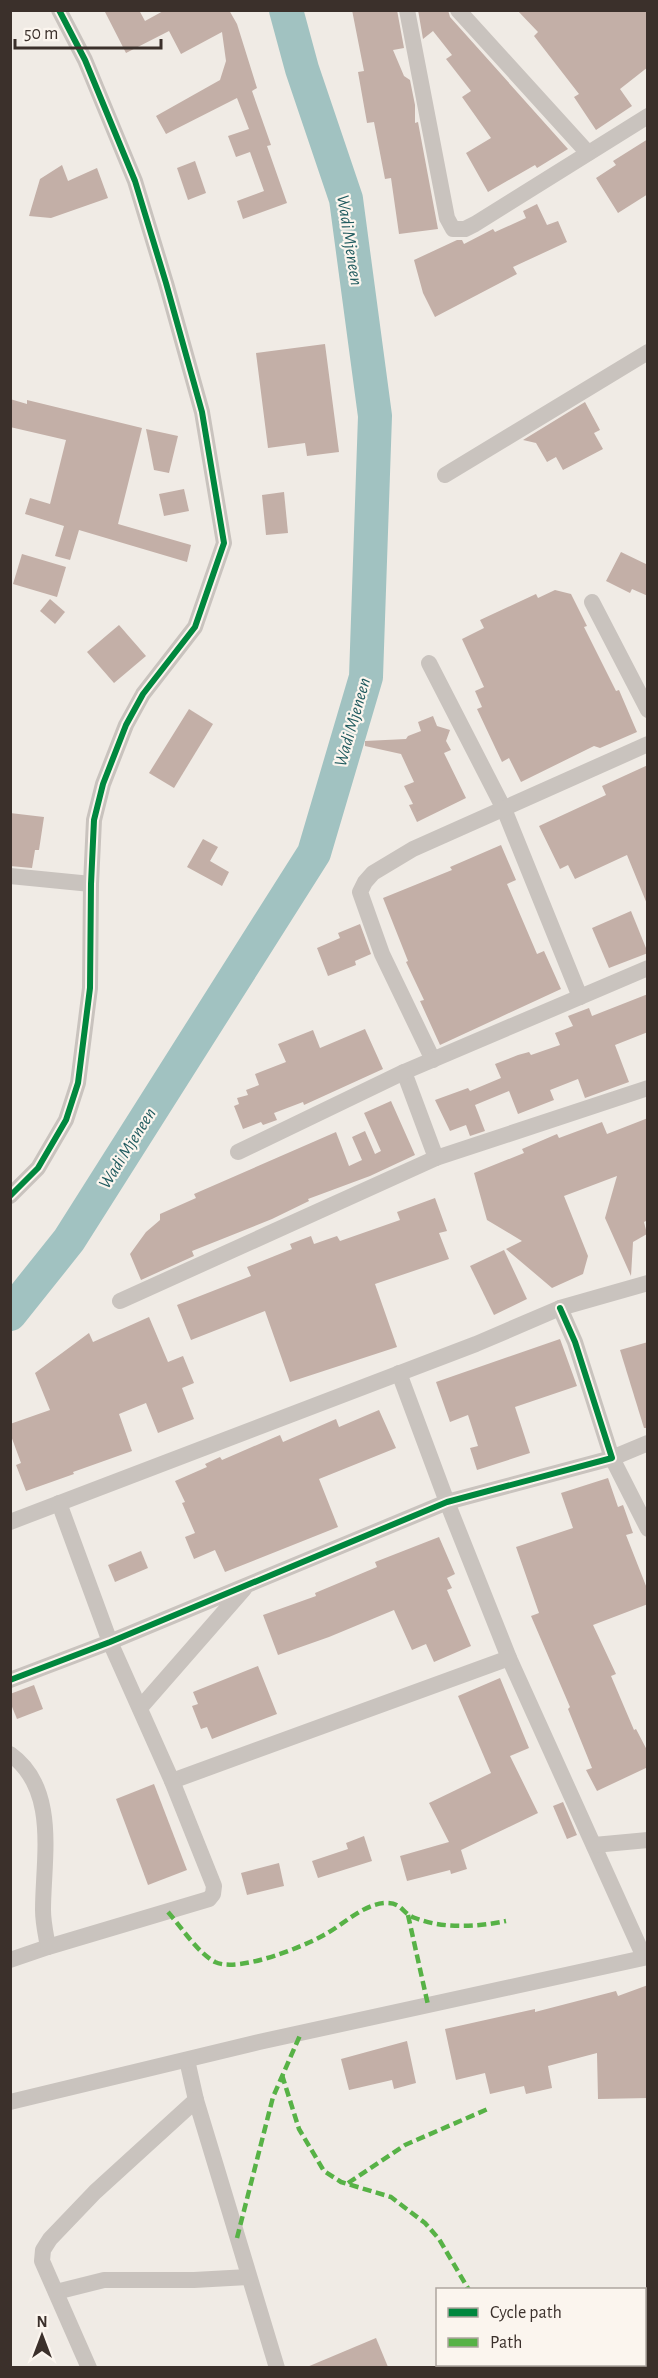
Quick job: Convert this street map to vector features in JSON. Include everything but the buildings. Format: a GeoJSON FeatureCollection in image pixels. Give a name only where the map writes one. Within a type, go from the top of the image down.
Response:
{"type":"FeatureCollection","features":[{"type":"Feature","properties":{"kind":"street"},"geometry":{"type":"LineString","coordinates":[[10,1197],[38,1168],[66,1120],[78,1083],[90,988],[94,820],[103,784],[126,725],[143,694],[195,627],[224,543],[202,412],[135,181],[86,60],[59,10]]}},
{"type":"Feature","properties":{"kind":"street"},"geometry":{"type":"LineString","coordinates":[[407,10],[447,218],[453,229],[465,229],[475,224],[648,116]]}},
{"type":"Feature","properties":{"kind":"street"},"geometry":{"type":"LineString","coordinates":[[458,10],[588,153]]}},
{"type":"Feature","properties":{"kind":"street"},"geometry":{"type":"LineString","coordinates":[[445,475],[648,352]]}},
{"type":"Feature","properties":{"kind":"street"},"geometry":{"type":"LineString","coordinates":[[592,602],[648,710]]}},
{"type":"Feature","properties":{"kind":"street"},"geometry":{"type":"LineString","coordinates":[[429,663],[504,809],[580,997]]}},
{"type":"Feature","properties":{"kind":"street"},"geometry":{"type":"LineString","coordinates":[[433,1060],[382,954],[360,892],[364,882],[373,873],[413,849],[648,744]]}},
{"type":"Feature","properties":{"kind":"street"},"geometry":{"type":"LineString","coordinates":[[10,876],[91,884]]}},
{"type":"Feature","properties":{"kind":"street"},"geometry":{"type":"LineString","coordinates":[[238,1152],[404,1072],[648,968]]}},
{"type":"Feature","properties":{"kind":"street"},"geometry":{"type":"LineString","coordinates":[[404,1072],[436,1158]]}},
{"type":"Feature","properties":{"kind":"street"},"geometry":{"type":"LineString","coordinates":[[120,1301],[436,1158],[648,1088]]}},
{"type":"Feature","properties":{"kind":"street"},"geometry":{"type":"LineString","coordinates":[[10,1522],[399,1373],[560,1308],[648,1283]]}},
{"type":"Feature","properties":{"kind":"street"},"geometry":{"type":"LineString","coordinates":[[560,1308],[575,1342],[612,1458],[641,1502],[648,1529]]}},
{"type":"Feature","properties":{"kind":"street"},"geometry":{"type":"LineString","coordinates":[[10,2102],[646,1957],[509,1658],[399,1373]]}},
{"type":"Feature","properties":{"kind":"street"},"geometry":{"type":"LineString","coordinates":[[10,1680],[110,1642],[447,1502],[612,1458],[648,1443]]}},
{"type":"Feature","properties":{"kind":"street"},"geometry":{"type":"LineString","coordinates":[[10,1960],[209,1899],[213,1894],[214,1886],[172,1781],[110,1642],[59,1503]]}},
{"type":"Feature","properties":{"kind":"street"},"geometry":{"type":"LineString","coordinates":[[140,1708],[247,1585]]}},
{"type":"Feature","properties":{"kind":"street"},"geometry":{"type":"LineString","coordinates":[[172,1781],[509,1658]]}},
{"type":"Feature","properties":{"kind":"street"},"geometry":{"type":"LineString","coordinates":[[10,1754],[21,1762],[38,1786],[46,1828],[43,1914],[48,1947]]}},
{"type":"Feature","properties":{"kind":"street"},"geometry":{"type":"LineString","coordinates":[[594,1845],[648,1840]]}},
{"type":"Feature","properties":{"kind":"street"},"geometry":{"type":"LineString","coordinates":[[187,2060],[196,2100],[277,2367]]}},
{"type":"Feature","properties":{"kind":"street"},"geometry":{"type":"LineString","coordinates":[[89,2367],[42,2261],[43,2250],[50,2239],[95,2192],[196,2100]]}},
{"type":"Feature","properties":{"kind":"street"},"geometry":{"type":"LineString","coordinates":[[56,2292],[104,2280],[194,2280],[248,2277]]}},
{"type":"Feature","properties":{"kind":"waterway","name":"Wadi Mjeneen"},"geometry":{"type":"LineString","coordinates":[[10,1314],[69,1240],[314,853],[366,677],[375,416],[346,199],[302,69],[286,10]]}},
{"type":"Feature","properties":{"kind":"marked path"},"geometry":{"type":"LineString","coordinates":[[168,1912],[208,1958],[225,1964],[239,1964],[286,1952],[324,1935],[368,1907],[384,1903],[395,1904],[410,1916],[437,1924],[472,1926],[506,1921]]}},
{"type":"Feature","properties":{"kind":"marked path"},"geometry":{"type":"LineString","coordinates":[[408,1915],[428,2005]]}},
{"type":"Feature","properties":{"kind":"marked path"},"geometry":{"type":"LineString","coordinates":[[237,2238],[273,2097],[301,2033]]}},
{"type":"Feature","properties":{"kind":"marked path"},"geometry":{"type":"LineString","coordinates":[[282,2075],[299,2129],[324,2171],[341,2182],[391,2197],[425,2223],[439,2239],[468,2288]]}},
{"type":"Feature","properties":{"kind":"marked path"},"geometry":{"type":"LineString","coordinates":[[348,2183],[405,2145],[490,2108]]}},
{"type":"Feature","properties":{"kind":"cycle path"},"geometry":{"type":"LineString","coordinates":[[10,1196],[38,1168],[66,1120],[78,1083],[90,988],[94,820],[103,784],[126,725],[143,694],[195,627],[224,543],[202,412],[135,181],[85,60],[59,10]]}},
{"type":"Feature","properties":{"kind":"cycle path"},"geometry":{"type":"LineString","coordinates":[[10,1680],[110,1642],[447,1502],[612,1458],[575,1342],[560,1308]]}}]}
